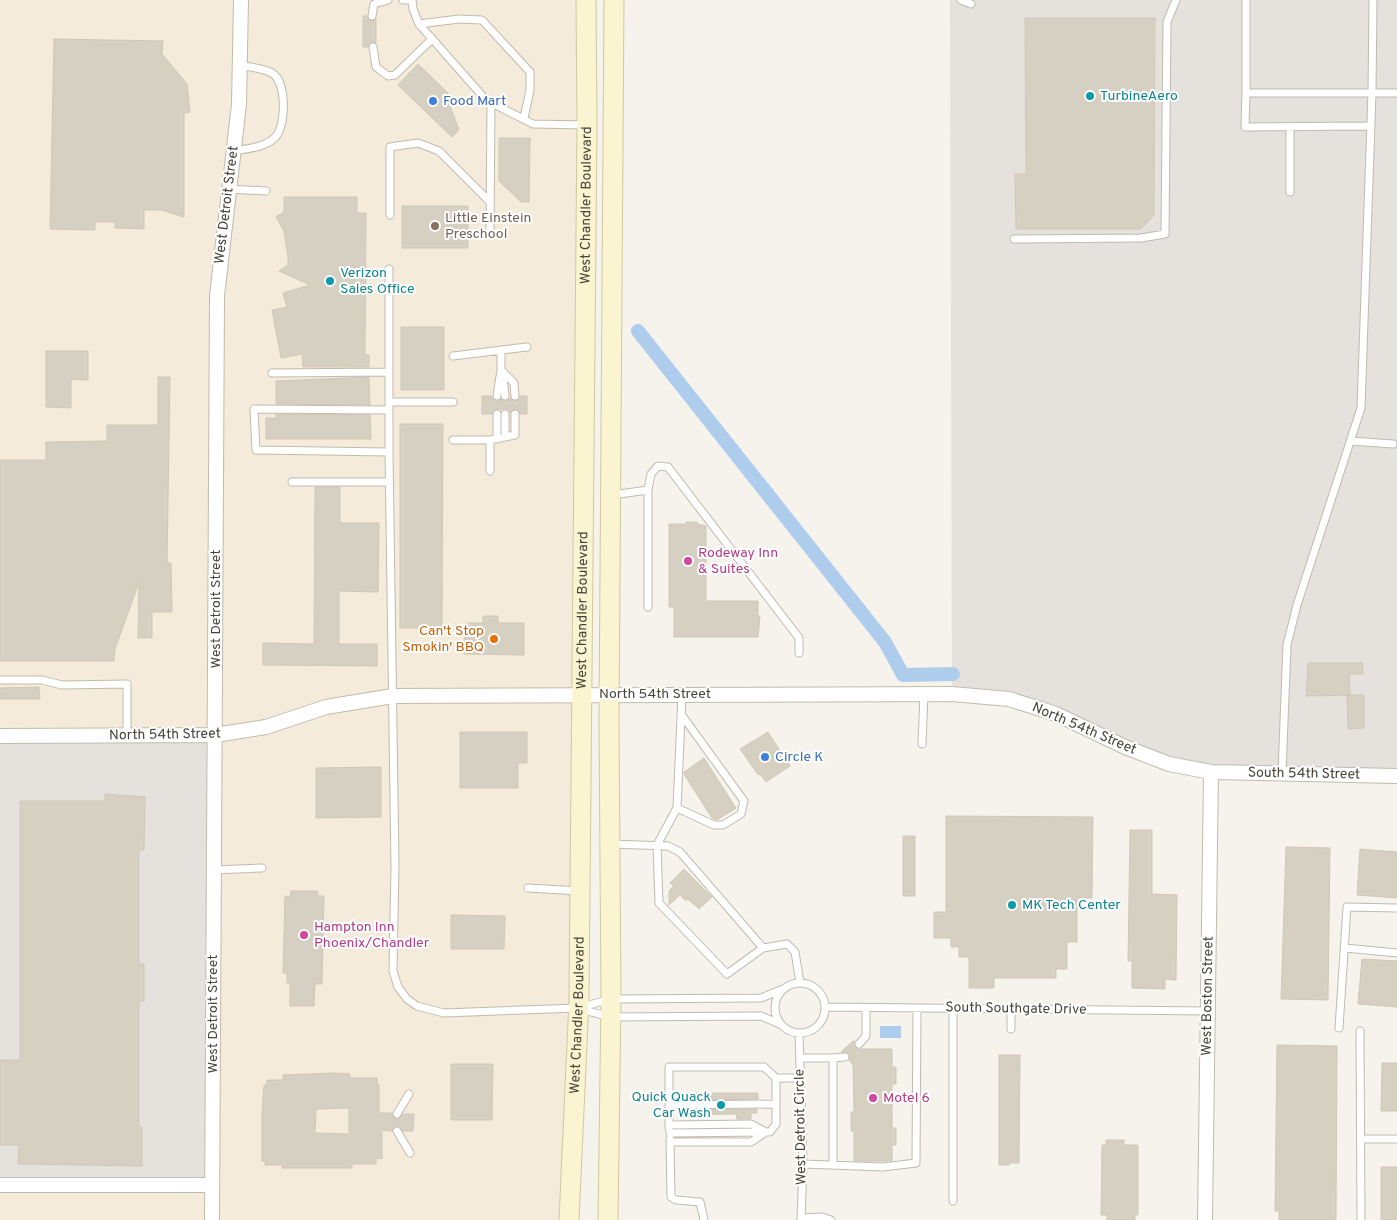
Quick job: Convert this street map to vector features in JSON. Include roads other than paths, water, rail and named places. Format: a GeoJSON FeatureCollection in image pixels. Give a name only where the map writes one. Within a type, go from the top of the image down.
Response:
{"type":"FeatureCollection","features":[{"type":"Feature","properties":{"kind":"main road","name":"West Chandler Boulevard"},"geometry":{"type":"LineString","coordinates":[[569,1220],[578,1008],[583,695],[587,125],[586,0]]}},
{"type":"Feature","properties":{"kind":"main road","name":"West Chandler Boulevard"},"geometry":{"type":"LineString","coordinates":[[608,1220],[611,1008],[609,694],[612,495],[614,0]]}},
{"type":"Feature","properties":{"kind":"main road"},"geometry":{"type":"LineString","coordinates":[[585,340],[597,358],[598,398],[612,425]]}},
{"type":"Feature","properties":{"kind":"street","name":"West Detroit Street"},"geometry":{"type":"LineString","coordinates":[[212,1220],[217,296],[239,104],[241,0]]}},
{"type":"Feature","properties":{"kind":"street","name":"North 54th Street"},"geometry":{"type":"LineString","coordinates":[[0,736],[215,735],[266,727],[326,707],[393,696],[924,693],[1009,700],[1056,714],[1125,747],[1169,764],[1211,772]]}},
{"type":"Feature","properties":{"kind":"street","name":"South 54th Street"},"geometry":{"type":"LineString","coordinates":[[1211,772],[1282,772],[1397,776]]}},
{"type":"Feature","properties":{"kind":"street","name":"West Boston Street"},"geometry":{"type":"LineString","coordinates":[[1205,1220],[1211,772]]}},
{"type":"Feature","properties":{"kind":"street"},"geometry":{"type":"LineString","coordinates":[[0,1185],[212,1185]]}},
{"type":"Feature","properties":{"kind":"lane"},"geometry":{"type":"LineString","coordinates":[[372,16],[374,4],[388,0]]}},
{"type":"Feature","properties":{"kind":"lane"},"geometry":{"type":"LineString","coordinates":[[403,0],[412,0],[413,9],[419,24],[486,100],[533,124],[587,125]]}},
{"type":"Feature","properties":{"kind":"lane"},"geometry":{"type":"LineString","coordinates":[[961,0],[970,4]]}},
{"type":"Feature","properties":{"kind":"lane"},"geometry":{"type":"LineString","coordinates":[[1014,239],[1141,238],[1165,234],[1167,22],[1176,0]]}},
{"type":"Feature","properties":{"kind":"lane"},"geometry":{"type":"LineString","coordinates":[[1246,0],[1245,127],[1370,126]]}},
{"type":"Feature","properties":{"kind":"lane"},"geometry":{"type":"LineString","coordinates":[[1282,772],[1287,645],[1297,605],[1361,408],[1370,208],[1373,0]]}},
{"type":"Feature","properties":{"kind":"lane"},"geometry":{"type":"LineString","coordinates":[[419,24],[460,19],[482,20],[530,72],[530,90],[524,118]]}},
{"type":"Feature","properties":{"kind":"lane"},"geometry":{"type":"LineString","coordinates":[[373,47],[376,67],[388,76],[394,75],[432,39]]}},
{"type":"Feature","properties":{"kind":"lane"},"geometry":{"type":"LineString","coordinates":[[234,151],[265,144],[277,135],[284,110],[281,83],[271,72],[240,66]]}},
{"type":"Feature","properties":{"kind":"lane"},"geometry":{"type":"LineString","coordinates":[[1246,93],[1397,93]]}},
{"type":"Feature","properties":{"kind":"lane"},"geometry":{"type":"LineString","coordinates":[[490,230],[491,102]]}},
{"type":"Feature","properties":{"kind":"lane"},"geometry":{"type":"LineString","coordinates":[[1290,127],[1290,192]]}},
{"type":"Feature","properties":{"kind":"lane"},"geometry":{"type":"LineString","coordinates":[[390,215],[390,147],[418,142],[439,151],[490,202]]}},
{"type":"Feature","properties":{"kind":"lane"},"geometry":{"type":"LineString","coordinates":[[229,189],[266,191]]}},
{"type":"Feature","properties":{"kind":"lane"},"geometry":{"type":"LineString","coordinates":[[389,269],[389,482],[395,866],[394,971],[398,987],[406,999],[417,1006],[444,1013],[611,1008],[761,1016],[782,1025],[791,1032],[799,1033],[812,1030],[818,1026],[824,1015],[825,1007],[820,992],[814,987],[800,983],[791,984],[761,998],[611,1008],[578,1008]]}},
{"type":"Feature","properties":{"kind":"lane"},"geometry":{"type":"LineString","coordinates":[[453,356],[527,347]]}},
{"type":"Feature","properties":{"kind":"lane"},"geometry":{"type":"LineString","coordinates":[[502,350],[505,396]]}},
{"type":"Feature","properties":{"kind":"lane"},"geometry":{"type":"LineString","coordinates":[[497,396],[502,370]]}},
{"type":"Feature","properties":{"kind":"lane"},"geometry":{"type":"LineString","coordinates":[[502,370],[514,384],[515,396]]}},
{"type":"Feature","properties":{"kind":"lane"},"geometry":{"type":"LineString","coordinates":[[272,373],[389,372]]}},
{"type":"Feature","properties":{"kind":"lane"},"geometry":{"type":"LineString","coordinates":[[389,452],[256,450],[254,409],[389,406],[453,402]]}},
{"type":"Feature","properties":{"kind":"lane"},"geometry":{"type":"LineString","coordinates":[[490,471],[494,440],[501,414],[505,437]]}},
{"type":"Feature","properties":{"kind":"lane"},"geometry":{"type":"LineString","coordinates":[[453,440],[494,440],[515,435],[515,414]]}},
{"type":"Feature","properties":{"kind":"lane"},"geometry":{"type":"LineString","coordinates":[[1351,441],[1393,444]]}},
{"type":"Feature","properties":{"kind":"lane"},"geometry":{"type":"LineString","coordinates":[[648,606],[648,490],[651,474],[658,466],[668,467],[799,638],[799,653]]}},
{"type":"Feature","properties":{"kind":"lane"},"geometry":{"type":"LineString","coordinates":[[292,482],[389,482]]}},
{"type":"Feature","properties":{"kind":"lane"},"geometry":{"type":"LineString","coordinates":[[612,495],[648,490]]}},
{"type":"Feature","properties":{"kind":"lane"},"geometry":{"type":"LineString","coordinates":[[0,680],[42,680],[62,685],[127,684],[127,736]]}},
{"type":"Feature","properties":{"kind":"lane"},"geometry":{"type":"LineString","coordinates":[[922,744],[924,693]]}},
{"type":"Feature","properties":{"kind":"lane"},"geometry":{"type":"LineString","coordinates":[[682,694],[678,808],[657,845],[659,904],[727,974],[763,948],[787,944],[795,952],[800,983]]}},
{"type":"Feature","properties":{"kind":"lane"},"geometry":{"type":"LineString","coordinates":[[678,808],[714,825],[723,825],[741,814],[744,801],[681,714]]}},
{"type":"Feature","properties":{"kind":"lane"},"geometry":{"type":"LineString","coordinates":[[611,844],[668,846],[680,852],[763,948]]}},
{"type":"Feature","properties":{"kind":"lane"},"geometry":{"type":"LineString","coordinates":[[214,870],[262,868]]}},
{"type":"Feature","properties":{"kind":"lane"},"geometry":{"type":"LineString","coordinates":[[528,888],[580,891]]}},
{"type":"Feature","properties":{"kind":"lane"},"geometry":{"type":"LineString","coordinates":[[1339,1028],[1347,907],[1397,908]]}},
{"type":"Feature","properties":{"kind":"lane"},"geometry":{"type":"LineString","coordinates":[[1345,948],[1397,953]]}},
{"type":"Feature","properties":{"kind":"lane"},"geometry":{"type":"LineString","coordinates":[[782,1025],[776,1015],[775,1007],[777,997],[783,989]]}},
{"type":"Feature","properties":{"kind":"lane","name":"South Southgate Drive"},"geometry":{"type":"LineString","coordinates":[[825,1007],[1207,1011]]}},
{"type":"Feature","properties":{"kind":"lane"},"geometry":{"type":"LineString","coordinates":[[859,1044],[866,1036],[866,1008]]}},
{"type":"Feature","properties":{"kind":"lane"},"geometry":{"type":"LineString","coordinates":[[803,1164],[884,1167],[916,1164],[917,1008]]}},
{"type":"Feature","properties":{"kind":"lane"},"geometry":{"type":"LineString","coordinates":[[953,1008],[953,1201]]}},
{"type":"Feature","properties":{"kind":"lane"},"geometry":{"type":"LineString","coordinates":[[1011,1008],[1011,1029]]}},
{"type":"Feature","properties":{"kind":"lane"},"geometry":{"type":"LineString","coordinates":[[1360,1031],[1361,1220]]}},
{"type":"Feature","properties":{"kind":"lane","name":"West Detroit Circle"},"geometry":{"type":"LineString","coordinates":[[799,1033],[803,1164],[802,1219]]}},
{"type":"Feature","properties":{"kind":"lane"},"geometry":{"type":"LineString","coordinates":[[800,1058],[845,1057]]}},
{"type":"Feature","properties":{"kind":"lane"},"geometry":{"type":"LineString","coordinates":[[833,1058],[833,1165]]}},
{"type":"Feature","properties":{"kind":"lane"},"geometry":{"type":"LineString","coordinates":[[704,1220],[700,1202],[680,1201],[671,1197],[668,1066],[764,1067],[776,1078],[801,1078]]}},
{"type":"Feature","properties":{"kind":"lane"},"geometry":{"type":"LineString","coordinates":[[670,1133],[770,1132],[776,1124],[776,1078]]}},
{"type":"Feature","properties":{"kind":"lane"},"geometry":{"type":"LineString","coordinates":[[397,1114],[409,1094]]}},
{"type":"Feature","properties":{"kind":"lane"},"geometry":{"type":"LineString","coordinates":[[669,1105],[776,1104]]}},
{"type":"Feature","properties":{"kind":"lane"},"geometry":{"type":"LineString","coordinates":[[669,1124],[751,1124],[766,1132]]}},
{"type":"Feature","properties":{"kind":"lane"},"geometry":{"type":"LineString","coordinates":[[397,1131],[410,1153]]}},
{"type":"Feature","properties":{"kind":"lane"},"geometry":{"type":"LineString","coordinates":[[670,1142],[751,1142],[766,1132]]}},
{"type":"Feature","properties":{"kind":"lane"},"geometry":{"type":"LineString","coordinates":[[1361,1139],[1397,1139]]}},
{"type":"Feature","properties":{"kind":"lane"},"geometry":{"type":"LineString","coordinates":[[802,1219],[822,1217],[831,1220]]}},
{"type":"Feature","properties":{"kind":"water"},"geometry":{"type":"Polygon","coordinates":[[[880,1026],[901,1026],[901,1038],[880,1038],[880,1026]]]}},
{"type":"Feature","properties":{"kind":"waterway"},"geometry":{"type":"LineString","coordinates":[[638,331],[885,642],[903,675],[953,674]]}},
{"type":"Feature","properties":{"kind":"place","name":"TurbineAero"},"geometry":{"type":"Point","coordinates":[1090,96]}},
{"type":"Feature","properties":{"kind":"place","name":"Food Mart"},"geometry":{"type":"Point","coordinates":[433,101]}},
{"type":"Feature","properties":{"kind":"place","name":"Little Einstein Preschool"},"geometry":{"type":"Point","coordinates":[435,226]}},
{"type":"Feature","properties":{"kind":"place","name":"Verizon Sales Office"},"geometry":{"type":"Point","coordinates":[330,281]}},
{"type":"Feature","properties":{"kind":"place","name":"Rodeway Inn & Suites"},"geometry":{"type":"Point","coordinates":[688,561]}},
{"type":"Feature","properties":{"kind":"place","name":"Can't Stop Smokin' BBQ"},"geometry":{"type":"Point","coordinates":[494,639]}},
{"type":"Feature","properties":{"kind":"place","name":"Circle K"},"geometry":{"type":"Point","coordinates":[765,757]}},
{"type":"Feature","properties":{"kind":"place","name":"MK Tech Center"},"geometry":{"type":"Point","coordinates":[1012,905]}},
{"type":"Feature","properties":{"kind":"place","name":"Hampton Inn Phoenix/Chandler"},"geometry":{"type":"Point","coordinates":[304,935]}},
{"type":"Feature","properties":{"kind":"place","name":"Motel 6"},"geometry":{"type":"Point","coordinates":[873,1098]}},
{"type":"Feature","properties":{"kind":"place","name":"Quick Quack Car Wash"},"geometry":{"type":"Point","coordinates":[721,1105]}}]}
